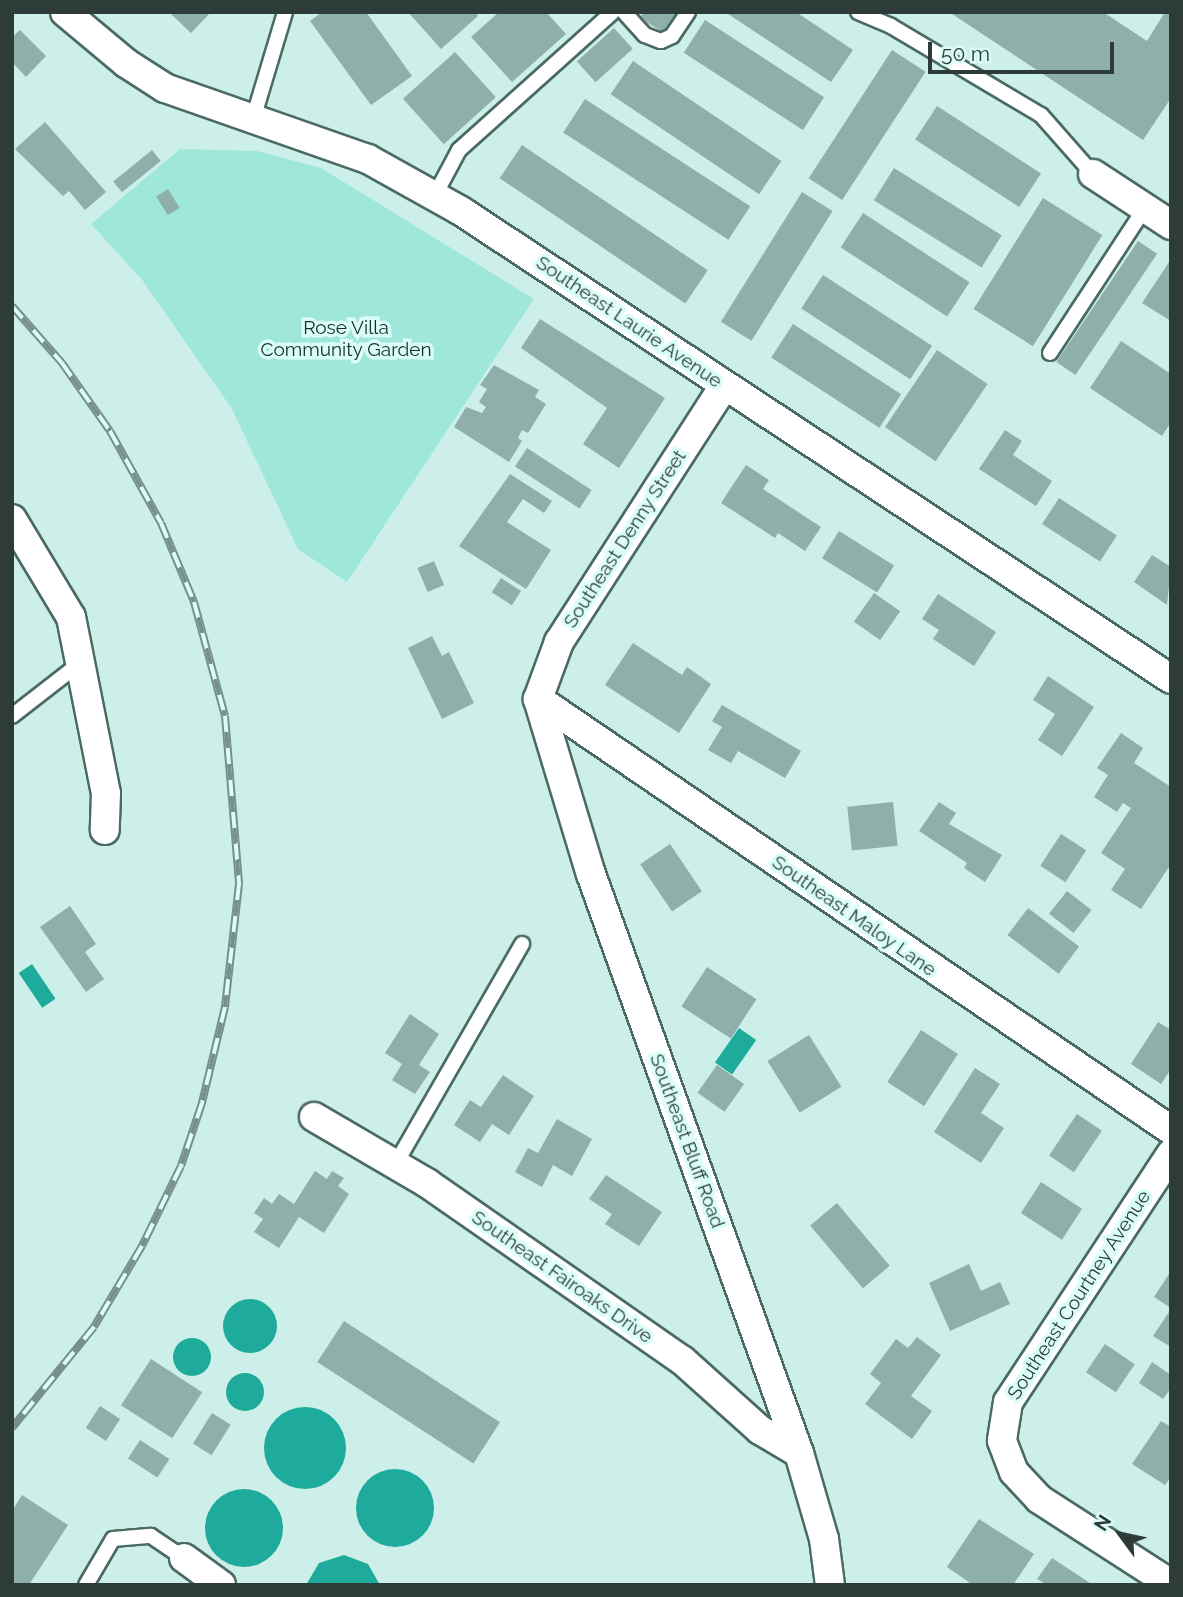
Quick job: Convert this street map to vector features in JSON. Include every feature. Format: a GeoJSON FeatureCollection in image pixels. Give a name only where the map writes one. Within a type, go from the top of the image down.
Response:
{"type":"FeatureCollection","features":[{"type":"Feature","properties":{"kind":"street","name":"Southeast Laurie Avenue"},"geometry":{"type":"LineString","coordinates":[[65,12],[126,63],[166,88],[369,159],[435,195],[1171,679]]}},
{"type":"Feature","properties":{"kind":"street"},"geometry":{"type":"LineString","coordinates":[[1093,174],[1171,225]]}},
{"type":"Feature","properties":{"kind":"street","name":"Southeast Denny Street"},"geometry":{"type":"LineString","coordinates":[[538,699],[559,642],[724,386]]}},
{"type":"Feature","properties":{"kind":"street"},"geometry":{"type":"LineString","coordinates":[[14,525],[71,617],[106,793],[104,830]]}},
{"type":"Feature","properties":{"kind":"street","name":"Southeast Maloy Lane"},"geometry":{"type":"LineString","coordinates":[[538,699],[1171,1130]]}},
{"type":"Feature","properties":{"kind":"street","name":"Southeast Bluff Road"},"geometry":{"type":"LineString","coordinates":[[538,699],[591,874],[799,1453],[824,1539],[830,1585]]}},
{"type":"Feature","properties":{"kind":"street","name":"Southeast Fairoaks Drive"},"geometry":{"type":"LineString","coordinates":[[314,1117],[395,1165],[682,1360],[761,1430],[799,1453]]}},
{"type":"Feature","properties":{"kind":"street","name":"Southeast Courtney Avenue"},"geometry":{"type":"LineString","coordinates":[[1171,1154],[1008,1402],[1002,1441],[1014,1472],[1039,1499],[1171,1584]]}},
{"type":"Feature","properties":{"kind":"street"},"geometry":{"type":"LineString","coordinates":[[184,1558],[221,1585]]}},
{"type":"Feature","properties":{"kind":"lane"},"geometry":{"type":"LineString","coordinates":[[253,119],[285,12]]}},
{"type":"Feature","properties":{"kind":"lane"},"geometry":{"type":"LineString","coordinates":[[435,195],[460,150],[613,12]]}},
{"type":"Feature","properties":{"kind":"lane"},"geometry":{"type":"LineString","coordinates":[[624,12],[645,35],[661,41],[672,36],[688,12]]}},
{"type":"Feature","properties":{"kind":"lane"},"geometry":{"type":"LineString","coordinates":[[858,12],[891,26],[1041,116],[1093,174]]}},
{"type":"Feature","properties":{"kind":"lane"},"geometry":{"type":"LineString","coordinates":[[1050,353],[1145,208]]}},
{"type":"Feature","properties":{"kind":"lane"},"geometry":{"type":"LineString","coordinates":[[12,716],[80,663]]}},
{"type":"Feature","properties":{"kind":"lane"},"geometry":{"type":"LineString","coordinates":[[395,1165],[522,944]]}},
{"type":"Feature","properties":{"kind":"lane"},"geometry":{"type":"LineString","coordinates":[[86,1585],[113,1539],[150,1536],[184,1558]]}},
{"type":"Feature","properties":{"kind":"green space","name":"Rose Villa Community Garden"},"geometry":{"type":"Polygon","coordinates":[[[180,149],[257,151],[321,168],[534,299],[347,582],[298,549],[232,409],[143,281],[91,224],[180,149]]]}},
{"type":"Feature","properties":{"kind":"shaded area"},"geometry":{"type":"Polygon","coordinates":[[[32,964],[55,999],[42,1008],[19,973],[32,964]]]}},
{"type":"Feature","properties":{"kind":"shaded area"},"geometry":{"type":"Polygon","coordinates":[[[739,1028],[756,1040],[732,1074],[715,1062],[739,1028]]]}},
{"type":"Feature","properties":{"kind":"shaded area"},"geometry":{"type":"Polygon","coordinates":[[[250,1299],[269,1307],[277,1326],[269,1345],[250,1353],[231,1345],[223,1326],[231,1307],[250,1299]]]}},
{"type":"Feature","properties":{"kind":"shaded area"},"geometry":{"type":"Polygon","coordinates":[[[192,1338],[205,1344],[211,1357],[205,1370],[192,1376],[179,1370],[173,1357],[179,1344],[192,1338]]]}},
{"type":"Feature","properties":{"kind":"shaded area"},"geometry":{"type":"Polygon","coordinates":[[[245,1373],[259,1378],[264,1392],[259,1406],[245,1411],[231,1406],[226,1392],[231,1378],[245,1373]]]}},
{"type":"Feature","properties":{"kind":"shaded area"},"geometry":{"type":"Polygon","coordinates":[[[305,1407],[321,1410],[334,1419],[343,1432],[346,1448],[343,1464],[334,1477],[321,1486],[305,1489],[289,1486],[276,1477],[267,1464],[264,1448],[267,1432],[276,1419],[289,1410],[305,1407]]]}},
{"type":"Feature","properties":{"kind":"shaded area"},"geometry":{"type":"Polygon","coordinates":[[[387,1469],[403,1469],[417,1475],[428,1486],[434,1500],[434,1516],[428,1530],[417,1541],[403,1547],[387,1547],[373,1541],[362,1530],[356,1516],[356,1500],[362,1486],[373,1475],[387,1469]]]}},
{"type":"Feature","properties":{"kind":"shaded area"},"geometry":{"type":"Polygon","coordinates":[[[244,1489],[259,1492],[276,1506],[283,1528],[280,1543],[266,1560],[244,1567],[229,1564],[212,1550],[205,1528],[208,1513],[222,1496],[244,1489]]]}},
{"type":"Feature","properties":{"kind":"shaded area"},"geometry":{"type":"Polygon","coordinates":[[[344,1555],[368,1564],[380,1585],[306,1585],[319,1563],[344,1555]]]}},
{"type":"Feature","properties":{"kind":"building"},"geometry":{"type":"Polygon","coordinates":[[[169,12],[211,12],[191,33],[169,12]]]}},
{"type":"Feature","properties":{"kind":"building"},"geometry":{"type":"Polygon","coordinates":[[[322,12],[366,12],[412,76],[371,105],[310,21],[322,12]]]}},
{"type":"Feature","properties":{"kind":"building"},"geometry":{"type":"Polygon","coordinates":[[[408,12],[475,12],[478,16],[441,49],[408,12]]]}},
{"type":"Feature","properties":{"kind":"building"},"geometry":{"type":"Polygon","coordinates":[[[499,12],[546,12],[566,34],[512,82],[471,37],[499,12]]]}},
{"type":"Feature","properties":{"kind":"building"},"geometry":{"type":"Polygon","coordinates":[[[643,12],[682,12],[667,35],[640,18],[643,12]]]}},
{"type":"Feature","properties":{"kind":"building"},"geometry":{"type":"Polygon","coordinates":[[[725,12],[796,12],[853,50],[831,82],[725,12]]]}},
{"type":"Feature","properties":{"kind":"building"},"geometry":{"type":"Polygon","coordinates":[[[949,12],[1103,12],[1147,41],[1165,12],[1171,12],[1171,98],[1143,140],[949,12]]]}},
{"type":"Feature","properties":{"kind":"building"},"geometry":{"type":"Polygon","coordinates":[[[705,20],[824,97],[803,130],[684,53],[705,20]]]}},
{"type":"Feature","properties":{"kind":"building"},"geometry":{"type":"Polygon","coordinates":[[[614,28],[633,49],[596,82],[577,61],[614,28]]]}},
{"type":"Feature","properties":{"kind":"building"},"geometry":{"type":"Polygon","coordinates":[[[20,30],[46,56],[26,77],[12,62],[12,37],[20,30]]]}},
{"type":"Feature","properties":{"kind":"building"},"geometry":{"type":"Polygon","coordinates":[[[892,50],[926,72],[842,200],[809,178],[892,50]]]}},
{"type":"Feature","properties":{"kind":"building"},"geometry":{"type":"Polygon","coordinates":[[[455,52],[496,97],[444,144],[403,99],[455,52]]]}},
{"type":"Feature","properties":{"kind":"building"},"geometry":{"type":"Polygon","coordinates":[[[633,61],[781,161],[759,194],[611,94],[633,61]]]}},
{"type":"Feature","properties":{"kind":"building"},"geometry":{"type":"Polygon","coordinates":[[[585,99],[750,206],[728,240],[563,133],[585,99]]]}},
{"type":"Feature","properties":{"kind":"building"},"geometry":{"type":"Polygon","coordinates":[[[937,106],[1041,174],[1019,207],[915,140],[937,106]]]}},
{"type":"Feature","properties":{"kind":"building"},"geometry":{"type":"Polygon","coordinates":[[[45,122],[106,192],[85,210],[69,191],[63,196],[15,149],[45,122]]]}},
{"type":"Feature","properties":{"kind":"building"},"geometry":{"type":"Polygon","coordinates":[[[522,145],[708,270],[685,303],[500,178],[522,145]]]}},
{"type":"Feature","properties":{"kind":"building"},"geometry":{"type":"Polygon","coordinates":[[[152,150],[161,161],[122,192],[113,181],[152,150]]]}},
{"type":"Feature","properties":{"kind":"building"},"geometry":{"type":"Polygon","coordinates":[[[894,168],[1002,235],[982,268],[874,200],[894,168]]]}},
{"type":"Feature","properties":{"kind":"building"},"geometry":{"type":"Polygon","coordinates":[[[168,189],[180,208],[168,215],[156,196],[168,189]]]}},
{"type":"Feature","properties":{"kind":"building"},"geometry":{"type":"Polygon","coordinates":[[[802,192],[833,211],[751,341],[721,322],[802,192]]]}},
{"type":"Feature","properties":{"kind":"building"},"geometry":{"type":"Polygon","coordinates":[[[1043,198],[1102,235],[1033,346],[974,309],[1043,198]]]}},
{"type":"Feature","properties":{"kind":"building"},"geometry":{"type":"Polygon","coordinates":[[[863,213],[970,282],[947,317],[841,247],[863,213]]]}},
{"type":"Feature","properties":{"kind":"building"},"geometry":{"type":"Polygon","coordinates":[[[1138,241],[1157,254],[1075,375],[1056,362],[1138,241]]]}},
{"type":"Feature","properties":{"kind":"building"},"geometry":{"type":"Polygon","coordinates":[[[1171,259],[1171,321],[1142,303],[1171,259]]]}},
{"type":"Feature","properties":{"kind":"building"},"geometry":{"type":"Polygon","coordinates":[[[823,275],[932,346],[910,379],[801,309],[823,275]]]}},
{"type":"Feature","properties":{"kind":"building"},"geometry":{"type":"Polygon","coordinates":[[[540,319],[665,398],[619,468],[583,444],[607,408],[521,348],[540,319]]]}},
{"type":"Feature","properties":{"kind":"building"},"geometry":{"type":"Polygon","coordinates":[[[793,324],[901,394],[879,428],[771,358],[793,324]]]}},
{"type":"Feature","properties":{"kind":"building"},"geometry":{"type":"Polygon","coordinates":[[[1121,341],[1171,374],[1171,422],[1162,436],[1090,388],[1121,341]]]}},
{"type":"Feature","properties":{"kind":"building"},"geometry":{"type":"Polygon","coordinates":[[[937,350],[988,384],[936,461],[885,427],[937,350]]]}},
{"type":"Feature","properties":{"kind":"building"},"geometry":{"type":"Polygon","coordinates":[[[494,365],[539,390],[535,397],[546,404],[528,433],[522,430],[518,438],[522,441],[509,462],[454,427],[466,407],[482,413],[486,407],[479,402],[487,389],[480,385],[494,365]]]}},
{"type":"Feature","properties":{"kind":"building"},"geometry":{"type":"Polygon","coordinates":[[[1005,430],[1022,441],[1013,455],[1052,481],[1036,506],[979,469],[1005,430]]]}},
{"type":"Feature","properties":{"kind":"building"},"geometry":{"type":"Polygon","coordinates":[[[527,448],[592,490],[580,508],[515,466],[527,448]]]}},
{"type":"Feature","properties":{"kind":"building"},"geometry":{"type":"Polygon","coordinates":[[[746,465],[769,480],[763,489],[821,527],[805,551],[778,533],[775,538],[721,503],[746,465]]]}},
{"type":"Feature","properties":{"kind":"building"},"geometry":{"type":"Polygon","coordinates":[[[510,474],[552,501],[544,513],[523,499],[507,522],[551,550],[526,589],[459,546],[510,474]]]}},
{"type":"Feature","properties":{"kind":"building"},"geometry":{"type":"Polygon","coordinates":[[[1059,498],[1117,536],[1100,562],[1042,524],[1059,498]]]}},
{"type":"Feature","properties":{"kind":"building"},"geometry":{"type":"Polygon","coordinates":[[[839,531],[894,565],[877,593],[822,558],[839,531]]]}},
{"type":"Feature","properties":{"kind":"building"},"geometry":{"type":"Polygon","coordinates":[[[1152,555],[1171,567],[1167,605],[1134,582],[1152,555]]]}},
{"type":"Feature","properties":{"kind":"building"},"geometry":{"type":"Polygon","coordinates":[[[434,561],[444,585],[428,592],[417,568],[434,561]]]}},
{"type":"Feature","properties":{"kind":"building"},"geometry":{"type":"Polygon","coordinates":[[[501,578],[521,591],[512,605],[492,592],[501,578]]]}},
{"type":"Feature","properties":{"kind":"building"},"geometry":{"type":"Polygon","coordinates":[[[874,593],[900,611],[880,640],[854,622],[874,593]]]}},
{"type":"Feature","properties":{"kind":"building"},"geometry":{"type":"Polygon","coordinates":[[[938,594],[996,632],[974,666],[933,639],[939,630],[922,619],[938,594]]]}},
{"type":"Feature","properties":{"kind":"building"},"geometry":{"type":"Polygon","coordinates":[[[432,636],[442,656],[449,652],[474,703],[442,719],[408,648],[432,636]]]}},
{"type":"Feature","properties":{"kind":"building"},"geometry":{"type":"Polygon","coordinates":[[[633,643],[682,675],[687,667],[711,684],[679,733],[605,685],[633,643]]]}},
{"type":"Feature","properties":{"kind":"building"},"geometry":{"type":"Polygon","coordinates":[[[1048,676],[1094,707],[1062,756],[1038,740],[1055,714],[1033,700],[1048,676]]]}},
{"type":"Feature","properties":{"kind":"building"},"geometry":{"type":"Polygon","coordinates":[[[722,705],[801,751],[785,778],[738,751],[731,763],[708,750],[722,727],[712,721],[722,705]]]}},
{"type":"Feature","properties":{"kind":"building"},"geometry":{"type":"Polygon","coordinates":[[[1121,733],[1143,748],[1134,763],[1171,787],[1171,864],[1141,909],[1111,890],[1125,869],[1101,853],[1131,808],[1123,803],[1117,812],[1094,797],[1108,775],[1097,768],[1121,733]]]}},
{"type":"Feature","properties":{"kind":"building"},"geometry":{"type":"Polygon","coordinates":[[[893,802],[898,846],[852,851],[847,807],[893,802]]]}},
{"type":"Feature","properties":{"kind":"building"},"geometry":{"type":"Polygon","coordinates":[[[939,802],[956,813],[949,824],[1002,855],[985,882],[964,868],[967,863],[919,831],[939,802]]]}},
{"type":"Feature","properties":{"kind":"building"},"geometry":{"type":"Polygon","coordinates":[[[1061,834],[1086,850],[1065,882],[1040,866],[1061,834]]]}},
{"type":"Feature","properties":{"kind":"building"},"geometry":{"type":"Polygon","coordinates":[[[670,844],[702,891],[672,911],[640,864],[670,844]]]}},
{"type":"Feature","properties":{"kind":"building"},"geometry":{"type":"Polygon","coordinates":[[[1067,891],[1091,910],[1074,933],[1049,914],[1067,891]]]}},
{"type":"Feature","properties":{"kind":"building"},"geometry":{"type":"Polygon","coordinates":[[[70,906],[96,944],[85,952],[104,979],[86,992],[40,927],[70,906]]]}},
{"type":"Feature","properties":{"kind":"building"},"geometry":{"type":"Polygon","coordinates":[[[1028,908],[1079,947],[1059,974],[1008,935],[1028,908]]]}},
{"type":"Feature","properties":{"kind":"building"},"geometry":{"type":"Polygon","coordinates":[[[707,967],[756,999],[731,1039],[681,1006],[707,967]]]}},
{"type":"Feature","properties":{"kind":"building"},"geometry":{"type":"Polygon","coordinates":[[[410,1014],[439,1034],[419,1065],[430,1072],[415,1094],[392,1080],[402,1064],[385,1053],[410,1014]]]}},
{"type":"Feature","properties":{"kind":"building"},"geometry":{"type":"Polygon","coordinates":[[[1158,1022],[1171,1030],[1171,1069],[1161,1084],[1131,1064],[1158,1022]]]}},
{"type":"Feature","properties":{"kind":"building"},"geometry":{"type":"Polygon","coordinates":[[[921,1030],[958,1054],[924,1106],[887,1082],[921,1030]]]}},
{"type":"Feature","properties":{"kind":"building"},"geometry":{"type":"Polygon","coordinates":[[[809,1035],[841,1087],[800,1113],[767,1061],[809,1035]]]}},
{"type":"Feature","properties":{"kind":"building"},"geometry":{"type":"Polygon","coordinates":[[[717,1065],[744,1084],[725,1112],[697,1093],[717,1065]]]}},
{"type":"Feature","properties":{"kind":"building"},"geometry":{"type":"Polygon","coordinates":[[[975,1068],[1000,1084],[981,1113],[1004,1128],[981,1163],[934,1132],[975,1068]]]}},
{"type":"Feature","properties":{"kind":"building"},"geometry":{"type":"Polygon","coordinates":[[[503,1075],[534,1096],[509,1135],[492,1124],[480,1142],[454,1125],[470,1100],[481,1107],[503,1075]]]}},
{"type":"Feature","properties":{"kind":"building"},"geometry":{"type":"Polygon","coordinates":[[[1077,1114],[1102,1131],[1074,1172],[1049,1155],[1077,1114]]]}},
{"type":"Feature","properties":{"kind":"building"},"geometry":{"type":"Polygon","coordinates":[[[557,1119],[592,1139],[572,1176],[553,1165],[542,1187],[515,1172],[528,1148],[538,1153],[557,1119]]]}},
{"type":"Feature","properties":{"kind":"building"},"geometry":{"type":"Polygon","coordinates":[[[315,1171],[327,1179],[332,1171],[344,1178],[338,1186],[349,1194],[324,1233],[299,1217],[279,1248],[254,1232],[263,1219],[254,1213],[264,1198],[272,1204],[279,1194],[294,1204],[315,1171]]]}},
{"type":"Feature","properties":{"kind":"building"},"geometry":{"type":"Polygon","coordinates":[[[606,1175],[662,1212],[639,1246],[605,1224],[612,1214],[589,1199],[606,1175]]]}},
{"type":"Feature","properties":{"kind":"building"},"geometry":{"type":"Polygon","coordinates":[[[1041,1182],[1082,1209],[1062,1240],[1021,1213],[1041,1182]]]}},
{"type":"Feature","properties":{"kind":"building"},"geometry":{"type":"Polygon","coordinates":[[[837,1203],[890,1266],[863,1288],[810,1225],[837,1203]]]}},
{"type":"Feature","properties":{"kind":"building"},"geometry":{"type":"Polygon","coordinates":[[[969,1264],[981,1291],[1000,1282],[1010,1304],[950,1331],[929,1283],[969,1264]]]}},
{"type":"Feature","properties":{"kind":"building"},"geometry":{"type":"Polygon","coordinates":[[[1169,1274],[1171,1275],[1171,1308],[1154,1297],[1169,1274]]]}},
{"type":"Feature","properties":{"kind":"building"},"geometry":{"type":"Polygon","coordinates":[[[1171,1309],[1171,1347],[1153,1336],[1171,1309]]]}},
{"type":"Feature","properties":{"kind":"building"},"geometry":{"type":"Polygon","coordinates":[[[344,1321],[500,1422],[473,1463],[317,1362],[344,1321]]]}},
{"type":"Feature","properties":{"kind":"building"},"geometry":{"type":"Polygon","coordinates":[[[917,1337],[941,1355],[911,1396],[932,1411],[912,1439],[865,1404],[881,1383],[870,1374],[896,1339],[908,1348],[917,1337]]]}},
{"type":"Feature","properties":{"kind":"building"},"geometry":{"type":"Polygon","coordinates":[[[1105,1344],[1135,1364],[1116,1392],[1086,1372],[1105,1344]]]}},
{"type":"Feature","properties":{"kind":"building"},"geometry":{"type":"Polygon","coordinates":[[[151,1359],[202,1392],[172,1438],[121,1405],[151,1359]]]}},
{"type":"Feature","properties":{"kind":"building"},"geometry":{"type":"Polygon","coordinates":[[[1152,1362],[1171,1375],[1171,1388],[1163,1399],[1139,1383],[1152,1362]]]}},
{"type":"Feature","properties":{"kind":"building"},"geometry":{"type":"Polygon","coordinates":[[[100,1406],[120,1419],[106,1441],[86,1428],[100,1406]]]}},
{"type":"Feature","properties":{"kind":"building"},"geometry":{"type":"Polygon","coordinates":[[[212,1413],[231,1425],[212,1455],[193,1444],[212,1413]]]}},
{"type":"Feature","properties":{"kind":"building"},"geometry":{"type":"Polygon","coordinates":[[[1161,1421],[1171,1427],[1171,1477],[1165,1485],[1132,1464],[1161,1421]]]}},
{"type":"Feature","properties":{"kind":"building"},"geometry":{"type":"Polygon","coordinates":[[[140,1440],[169,1459],[157,1478],[128,1458],[140,1440]]]}},
{"type":"Feature","properties":{"kind":"building"},"geometry":{"type":"Polygon","coordinates":[[[22,1495],[68,1525],[29,1585],[12,1585],[12,1511],[22,1495]]]}},
{"type":"Feature","properties":{"kind":"building"},"geometry":{"type":"Polygon","coordinates":[[[979,1519],[1034,1554],[1013,1585],[973,1585],[947,1567],[979,1519]]]}},
{"type":"Feature","properties":{"kind":"building"},"geometry":{"type":"Polygon","coordinates":[[[1052,1558],[1093,1585],[1047,1585],[1037,1579],[1052,1558]]]}},
{"type":"Feature","properties":{"kind":"railway"},"geometry":{"type":"LineString","coordinates":[[12,306],[62,363],[110,431],[161,523],[194,602],[225,716],[239,884],[225,1007],[202,1103],[181,1166],[142,1246],[94,1327],[12,1428]]}}]}
